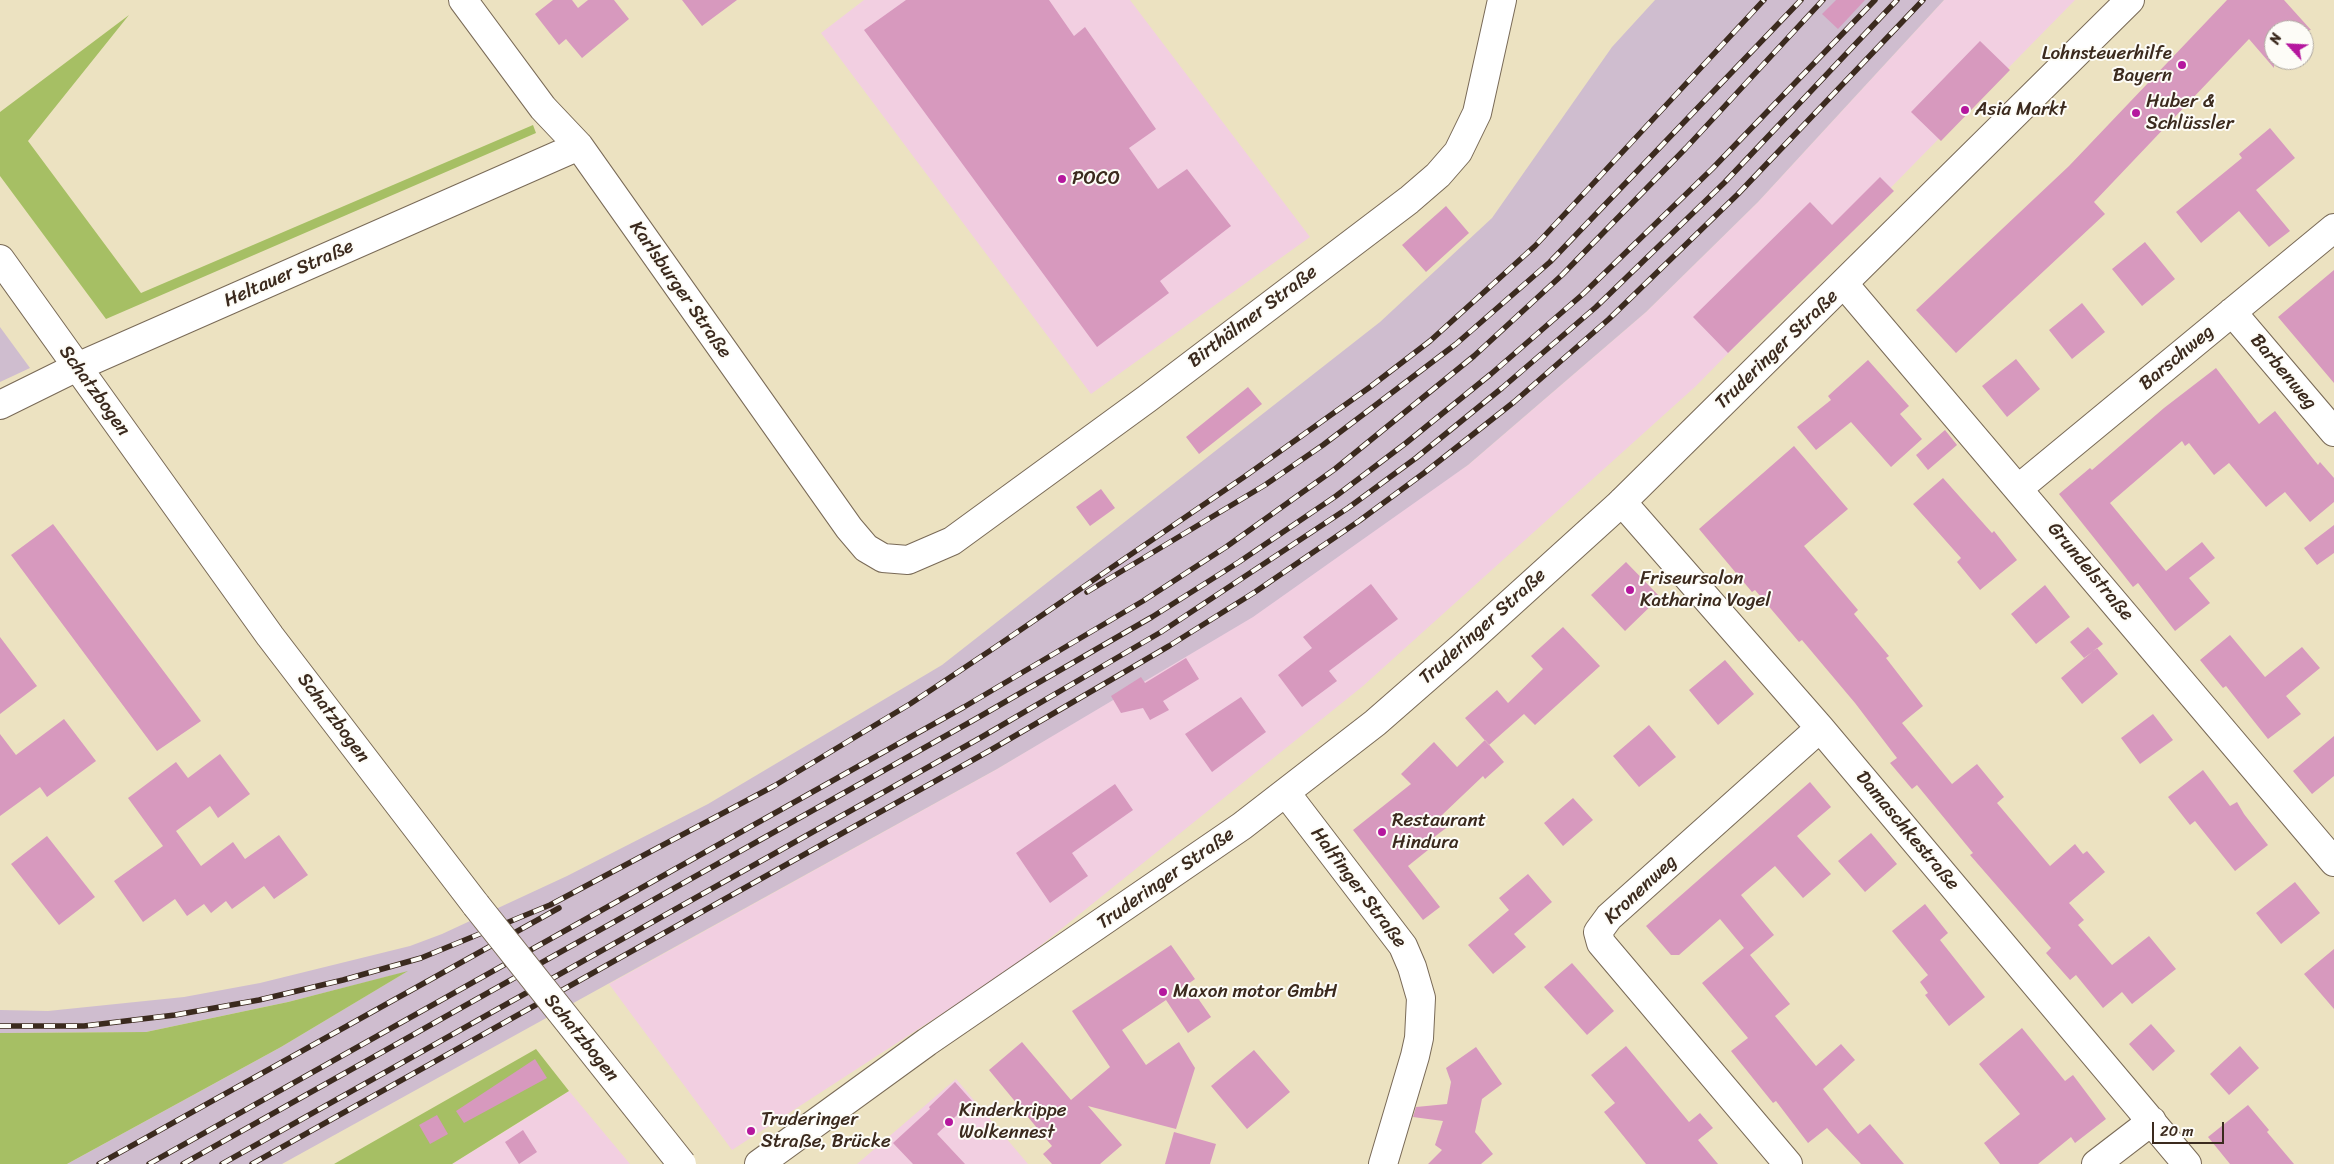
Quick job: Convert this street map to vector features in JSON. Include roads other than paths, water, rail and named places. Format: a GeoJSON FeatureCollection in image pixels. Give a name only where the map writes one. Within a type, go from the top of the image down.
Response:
{"type":"FeatureCollection","features":[{"type":"Feature","properties":{"kind":"street","name":"Karlsburger Straße"},"geometry":{"type":"LineString","coordinates":[[463,0],[544,108],[579,146],[848,528],[866,548],[883,558],[908,560]]}},
{"type":"Feature","properties":{"kind":"street","name":"Birthälmer Straße"},"geometry":{"type":"LineString","coordinates":[[908,560],[952,541],[1148,398],[1409,200],[1438,175],[1458,152],[1477,113],[1502,0]]}},
{"type":"Feature","properties":{"kind":"street","name":"Truderinger Straße"},"geometry":{"type":"LineString","coordinates":[[759,1164],[928,1042],[1148,893],[1286,793],[1375,722],[1462,647],[1622,502],[2130,0]]}},
{"type":"Feature","properties":{"kind":"street","name":"Heltauer Straße"},"geometry":{"type":"LineString","coordinates":[[0,405],[77,367],[579,146]]}},
{"type":"Feature","properties":{"kind":"street","name":"Barschweg"},"geometry":{"type":"LineString","coordinates":[[2019,488],[2334,228]]}},
{"type":"Feature","properties":{"kind":"street","name":"Schatzbogen"},"geometry":{"type":"LineString","coordinates":[[0,259],[270,636],[476,905],[682,1164]]}},
{"type":"Feature","properties":{"kind":"street","name":"Grundelstraße"},"geometry":{"type":"LineString","coordinates":[[1844,284],[2019,488],[2334,862]]}},
{"type":"Feature","properties":{"kind":"street","name":"Barbenweg"},"geometry":{"type":"LineString","coordinates":[[2232,312],[2334,432]]}},
{"type":"Feature","properties":{"kind":"street","name":"Damaschkestraße"},"geometry":{"type":"LineString","coordinates":[[1622,502],[1820,728],[2187,1164]]}},
{"type":"Feature","properties":{"kind":"street","name":"Kronenweg"},"geometry":{"type":"LineString","coordinates":[[1788,1164],[1601,942],[1598,932],[1609,917],[1820,728]]}},
{"type":"Feature","properties":{"kind":"street","name":"Halfinger Straße"},"geometry":{"type":"LineString","coordinates":[[1286,793],[1403,946],[1412,967],[1421,998],[1417,1047],[1383,1164]]}},
{"type":"Feature","properties":{"kind":"street"},"geometry":{"type":"LineString","coordinates":[[2096,1164],[2152,1121]]}},
{"type":"Feature","properties":{"kind":"railway"},"geometry":{"type":"LineString","coordinates":[[0,1026],[84,1026],[175,1015],[259,1000],[343,980],[421,958],[550,905],[774,786],[910,704],[997,646],[1244,477],[1370,387],[1430,341],[1535,246],[1764,0]]}},
{"type":"Feature","properties":{"kind":"railway"},"geometry":{"type":"LineString","coordinates":[[1087,592],[1265,485],[1323,445],[1456,344],[1550,262],[1801,0]]}},
{"type":"Feature","properties":{"kind":"railway"},"geometry":{"type":"LineString","coordinates":[[149,1164],[964,707],[1143,601],[1226,547],[1335,469],[1474,356],[1562,275],[1686,148],[1823,0]]}},
{"type":"Feature","properties":{"kind":"railway"},"geometry":{"type":"LineString","coordinates":[[183,1164],[972,721],[1152,617],[1239,562],[1336,496],[1406,443],[1491,374],[1583,294],[1712,169],[1875,0]]}},
{"type":"Feature","properties":{"kind":"railway"},"geometry":{"type":"LineString","coordinates":[[222,1164],[980,738],[1161,632],[1348,508],[1416,458],[1502,388],[1596,307],[1725,182],[1897,0]]}},
{"type":"Feature","properties":{"kind":"railway"},"geometry":{"type":"LineString","coordinates":[[252,1164],[989,751],[1169,646],[1255,592],[1359,521],[1424,473],[1514,402],[1609,319],[1738,194],[1923,0]]}},
{"type":"Feature","properties":{"kind":"railway"},"geometry":{"type":"LineString","coordinates":[[99,1164],[559,908]]}},
{"type":"Feature","properties":{"kind":"place","name":"Lohnsteuerhilfe Bayern"},"geometry":{"type":"Point","coordinates":[2182,65]}},
{"type":"Feature","properties":{"kind":"place","name":"Asia Markt"},"geometry":{"type":"Point","coordinates":[1965,110]}},
{"type":"Feature","properties":{"kind":"place","name":"Huber & Schlüssler"},"geometry":{"type":"Point","coordinates":[2136,113]}},
{"type":"Feature","properties":{"kind":"place","name":"POCO"},"geometry":{"type":"Point","coordinates":[1062,179]}},
{"type":"Feature","properties":{"kind":"place","name":"Friseursalon Katharina Vogel"},"geometry":{"type":"Point","coordinates":[1630,590]}},
{"type":"Feature","properties":{"kind":"place","name":"Restaurant Hindura"},"geometry":{"type":"Point","coordinates":[1382,832]}},
{"type":"Feature","properties":{"kind":"place","name":"Maxon motor GmbH"},"geometry":{"type":"Point","coordinates":[1163,992]}},
{"type":"Feature","properties":{"kind":"place","name":"Kinderkrippe Wolkennest"},"geometry":{"type":"Point","coordinates":[949,1122]}},
{"type":"Feature","properties":{"kind":"place","name":"Truderinger Straße, Brücke"},"geometry":{"type":"Point","coordinates":[751,1131]}}]}
